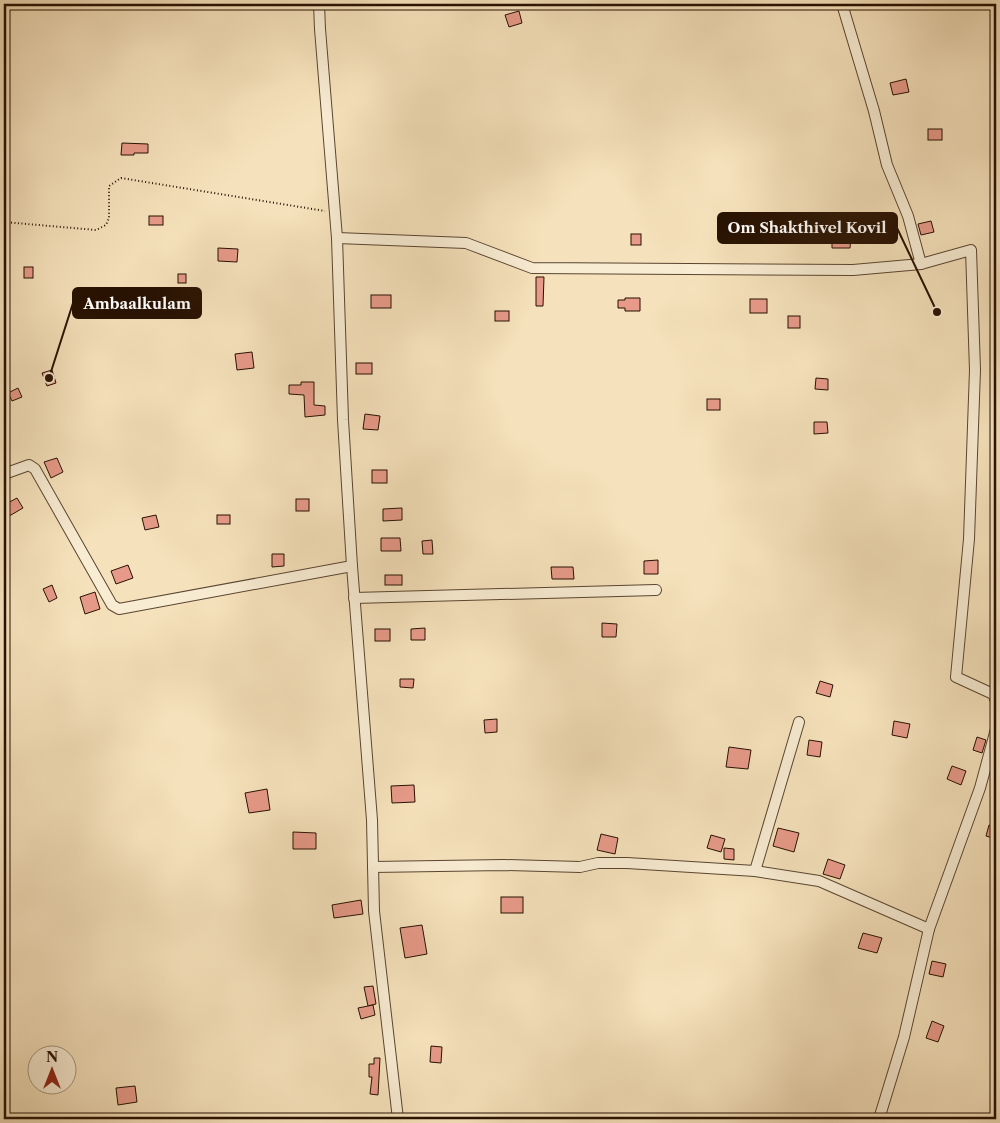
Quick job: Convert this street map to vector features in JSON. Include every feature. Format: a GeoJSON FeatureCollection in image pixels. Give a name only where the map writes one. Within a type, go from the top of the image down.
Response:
{"type":"FeatureCollection","features":[{"type":"Feature","properties":{"kind":"street"},"geometry":{"type":"LineString","coordinates":[[319,4],[337,238],[343,420],[354,598],[372,820],[374,911],[398,1119]]}},
{"type":"Feature","properties":{"kind":"street"},"geometry":{"type":"LineString","coordinates":[[842,4],[874,111],[887,165],[908,216],[921,264]]}},
{"type":"Feature","properties":{"kind":"street"},"geometry":{"type":"LineString","coordinates":[[337,238],[466,243],[532,268],[853,270],[921,264],[971,250],[975,370],[969,539],[956,677],[993,694],[996,701]]}},
{"type":"Feature","properties":{"kind":"street"},"geometry":{"type":"LineString","coordinates":[[4,474],[29,465],[35,469],[112,605],[120,609],[352,566]]}},
{"type":"Feature","properties":{"kind":"street"},"geometry":{"type":"LineString","coordinates":[[354,598],[656,590]]}},
{"type":"Feature","properties":{"kind":"street"},"geometry":{"type":"LineString","coordinates":[[755,870],[799,722]]}},
{"type":"Feature","properties":{"kind":"street"},"geometry":{"type":"LineString","coordinates":[[879,1119],[904,1037],[929,929],[980,788],[996,729]]}},
{"type":"Feature","properties":{"kind":"street"},"geometry":{"type":"LineString","coordinates":[[373,867],[504,865],[580,867],[598,863],[627,863],[755,870],[818,881],[929,929]]}},
{"type":"Feature","properties":{"kind":"path"},"geometry":{"type":"LineString","coordinates":[[4,222],[96,230],[106,225],[109,218],[109,186],[120,178],[335,213]]}},
{"type":"Feature","properties":{"kind":"building"},"geometry":{"type":"Polygon","coordinates":[[[519,11],[522,23],[509,27],[505,15],[519,11]]]}},
{"type":"Feature","properties":{"kind":"building"},"geometry":{"type":"Polygon","coordinates":[[[906,79],[909,92],[893,95],[890,83],[906,79]]]}},
{"type":"Feature","properties":{"kind":"building"},"geometry":{"type":"Polygon","coordinates":[[[928,129],[942,129],[942,140],[928,140],[928,129]]]}},
{"type":"Feature","properties":{"kind":"building"},"geometry":{"type":"Polygon","coordinates":[[[122,143],[148,144],[148,153],[121,155],[122,143]]]}},
{"type":"Feature","properties":{"kind":"building"},"geometry":{"type":"Polygon","coordinates":[[[149,216],[163,216],[163,225],[149,225],[149,216]]]}},
{"type":"Feature","properties":{"kind":"building"},"geometry":{"type":"Polygon","coordinates":[[[931,221],[934,232],[921,235],[918,224],[931,221]]]}},
{"type":"Feature","properties":{"kind":"building"},"geometry":{"type":"Polygon","coordinates":[[[631,234],[641,234],[641,245],[631,245],[631,234]]]}},
{"type":"Feature","properties":{"kind":"building"},"geometry":{"type":"Polygon","coordinates":[[[832,236],[851,236],[850,248],[832,248],[832,236]]]}},
{"type":"Feature","properties":{"kind":"building"},"geometry":{"type":"Polygon","coordinates":[[[218,248],[238,249],[237,262],[218,261],[218,248]]]}},
{"type":"Feature","properties":{"kind":"building"},"geometry":{"type":"Polygon","coordinates":[[[24,267],[33,267],[33,278],[24,278],[24,267]]]}},
{"type":"Feature","properties":{"kind":"building"},"geometry":{"type":"Polygon","coordinates":[[[178,274],[186,274],[186,283],[178,283],[178,274]]]}},
{"type":"Feature","properties":{"kind":"building"},"geometry":{"type":"Polygon","coordinates":[[[536,277],[544,277],[543,306],[536,306],[536,277]]]}},
{"type":"Feature","properties":{"kind":"building"},"geometry":{"type":"Polygon","coordinates":[[[371,295],[391,295],[391,308],[371,308],[371,295]]]}},
{"type":"Feature","properties":{"kind":"building"},"geometry":{"type":"Polygon","coordinates":[[[625,298],[640,298],[640,311],[625,311],[625,308],[618,308],[618,300],[625,300],[625,298]]]}},
{"type":"Feature","properties":{"kind":"building"},"geometry":{"type":"Polygon","coordinates":[[[750,299],[767,299],[767,313],[750,313],[750,299]]]}},
{"type":"Feature","properties":{"kind":"building"},"geometry":{"type":"Polygon","coordinates":[[[495,311],[509,311],[509,321],[495,321],[495,311]]]}},
{"type":"Feature","properties":{"kind":"building"},"geometry":{"type":"Polygon","coordinates":[[[788,316],[800,316],[800,328],[788,328],[788,316]]]}},
{"type":"Feature","properties":{"kind":"building"},"geometry":{"type":"Polygon","coordinates":[[[252,352],[254,368],[237,370],[235,354],[252,352]]]}},
{"type":"Feature","properties":{"kind":"building"},"geometry":{"type":"Polygon","coordinates":[[[356,363],[372,363],[372,374],[356,374],[356,363]]]}},
{"type":"Feature","properties":{"kind":"building"},"geometry":{"type":"Polygon","coordinates":[[[52,370],[56,383],[47,386],[42,373],[52,370]]]}},
{"type":"Feature","properties":{"kind":"building"},"geometry":{"type":"Polygon","coordinates":[[[816,378],[828,379],[828,390],[815,389],[816,378]]]}},
{"type":"Feature","properties":{"kind":"building"},"geometry":{"type":"Polygon","coordinates":[[[301,382],[314,382],[314,405],[325,406],[325,415],[305,417],[304,395],[289,394],[289,385],[301,385],[301,382]]]}},
{"type":"Feature","properties":{"kind":"building"},"geometry":{"type":"Polygon","coordinates":[[[18,388],[22,397],[12,401],[8,393],[18,388]]]}},
{"type":"Feature","properties":{"kind":"building"},"geometry":{"type":"Polygon","coordinates":[[[707,399],[720,399],[720,410],[707,410],[707,399]]]}},
{"type":"Feature","properties":{"kind":"building"},"geometry":{"type":"Polygon","coordinates":[[[365,414],[380,416],[378,430],[363,429],[365,414]]]}},
{"type":"Feature","properties":{"kind":"building"},"geometry":{"type":"Polygon","coordinates":[[[814,422],[827,422],[828,433],[814,434],[814,422]]]}},
{"type":"Feature","properties":{"kind":"building"},"geometry":{"type":"Polygon","coordinates":[[[57,458],[63,472],[51,478],[44,462],[57,458]]]}},
{"type":"Feature","properties":{"kind":"building"},"geometry":{"type":"Polygon","coordinates":[[[372,470],[387,470],[387,483],[372,483],[372,470]]]}},
{"type":"Feature","properties":{"kind":"building"},"geometry":{"type":"Polygon","coordinates":[[[17,498],[23,508],[4,519],[4,505],[17,498]]]}},
{"type":"Feature","properties":{"kind":"building"},"geometry":{"type":"Polygon","coordinates":[[[296,499],[309,499],[309,511],[296,511],[296,499]]]}},
{"type":"Feature","properties":{"kind":"building"},"geometry":{"type":"Polygon","coordinates":[[[402,508],[402,520],[383,521],[383,509],[402,508]]]}},
{"type":"Feature","properties":{"kind":"building"},"geometry":{"type":"Polygon","coordinates":[[[156,515],[159,527],[145,530],[142,518],[156,515]]]}},
{"type":"Feature","properties":{"kind":"building"},"geometry":{"type":"Polygon","coordinates":[[[217,515],[230,515],[230,524],[217,524],[217,515]]]}},
{"type":"Feature","properties":{"kind":"building"},"geometry":{"type":"Polygon","coordinates":[[[381,538],[400,538],[401,551],[381,551],[381,538]]]}},
{"type":"Feature","properties":{"kind":"building"},"geometry":{"type":"Polygon","coordinates":[[[432,540],[433,554],[423,554],[422,541],[432,540]]]}},
{"type":"Feature","properties":{"kind":"building"},"geometry":{"type":"Polygon","coordinates":[[[272,554],[284,554],[284,566],[272,567],[272,554]]]}},
{"type":"Feature","properties":{"kind":"building"},"geometry":{"type":"Polygon","coordinates":[[[658,560],[658,574],[644,574],[644,561],[658,560]]]}},
{"type":"Feature","properties":{"kind":"building"},"geometry":{"type":"Polygon","coordinates":[[[128,565],[133,578],[116,584],[111,571],[128,565]]]}},
{"type":"Feature","properties":{"kind":"building"},"geometry":{"type":"Polygon","coordinates":[[[551,567],[573,567],[574,579],[552,579],[551,567]]]}},
{"type":"Feature","properties":{"kind":"building"},"geometry":{"type":"Polygon","coordinates":[[[385,575],[402,575],[402,585],[385,585],[385,575]]]}},
{"type":"Feature","properties":{"kind":"building"},"geometry":{"type":"Polygon","coordinates":[[[52,585],[57,598],[49,602],[43,589],[52,585]]]}},
{"type":"Feature","properties":{"kind":"building"},"geometry":{"type":"Polygon","coordinates":[[[95,592],[100,609],[85,614],[80,597],[95,592]]]}},
{"type":"Feature","properties":{"kind":"building"},"geometry":{"type":"Polygon","coordinates":[[[602,623],[617,624],[616,637],[602,637],[602,623]]]}},
{"type":"Feature","properties":{"kind":"building"},"geometry":{"type":"Polygon","coordinates":[[[425,628],[425,640],[411,640],[411,629],[425,628]]]}},
{"type":"Feature","properties":{"kind":"building"},"geometry":{"type":"Polygon","coordinates":[[[375,629],[390,629],[390,641],[375,641],[375,629]]]}},
{"type":"Feature","properties":{"kind":"building"},"geometry":{"type":"Polygon","coordinates":[[[400,679],[414,679],[413,688],[400,687],[400,679]]]}},
{"type":"Feature","properties":{"kind":"building"},"geometry":{"type":"Polygon","coordinates":[[[820,681],[833,685],[830,697],[816,693],[820,681]]]}},
{"type":"Feature","properties":{"kind":"building"},"geometry":{"type":"Polygon","coordinates":[[[497,719],[497,732],[485,733],[484,720],[497,719]]]}},
{"type":"Feature","properties":{"kind":"building"},"geometry":{"type":"Polygon","coordinates":[[[894,721],[910,724],[907,738],[892,735],[894,721]]]}},
{"type":"Feature","properties":{"kind":"building"},"geometry":{"type":"Polygon","coordinates":[[[977,737],[986,740],[982,753],[973,750],[977,737]]]}},
{"type":"Feature","properties":{"kind":"building"},"geometry":{"type":"Polygon","coordinates":[[[809,740],[822,742],[820,757],[807,755],[809,740]]]}},
{"type":"Feature","properties":{"kind":"building"},"geometry":{"type":"Polygon","coordinates":[[[729,747],[751,750],[748,769],[726,767],[729,747]]]}},
{"type":"Feature","properties":{"kind":"building"},"geometry":{"type":"Polygon","coordinates":[[[952,766],[966,771],[961,785],[947,779],[952,766]]]}},
{"type":"Feature","properties":{"kind":"building"},"geometry":{"type":"Polygon","coordinates":[[[414,785],[415,802],[392,803],[391,786],[414,785]]]}},
{"type":"Feature","properties":{"kind":"building"},"geometry":{"type":"Polygon","coordinates":[[[267,789],[270,810],[249,813],[245,793],[267,789]]]}},
{"type":"Feature","properties":{"kind":"building"},"geometry":{"type":"Polygon","coordinates":[[[989,825],[996,827],[996,839],[986,836],[989,825]]]}},
{"type":"Feature","properties":{"kind":"building"},"geometry":{"type":"Polygon","coordinates":[[[778,828],[799,833],[794,852],[773,846],[778,828]]]}},
{"type":"Feature","properties":{"kind":"building"},"geometry":{"type":"Polygon","coordinates":[[[293,832],[316,833],[316,849],[293,849],[293,832]]]}},
{"type":"Feature","properties":{"kind":"building"},"geometry":{"type":"Polygon","coordinates":[[[601,834],[618,838],[615,854],[597,850],[601,834]]]}},
{"type":"Feature","properties":{"kind":"building"},"geometry":{"type":"Polygon","coordinates":[[[711,835],[725,839],[721,852],[707,848],[711,835]]]}},
{"type":"Feature","properties":{"kind":"building"},"geometry":{"type":"Polygon","coordinates":[[[724,848],[734,849],[734,860],[724,859],[724,848]]]}},
{"type":"Feature","properties":{"kind":"building"},"geometry":{"type":"Polygon","coordinates":[[[828,859],[845,865],[840,879],[823,874],[828,859]]]}},
{"type":"Feature","properties":{"kind":"building"},"geometry":{"type":"Polygon","coordinates":[[[501,897],[523,897],[523,913],[501,913],[501,897]]]}},
{"type":"Feature","properties":{"kind":"building"},"geometry":{"type":"Polygon","coordinates":[[[361,900],[363,914],[334,918],[332,905],[361,900]]]}},
{"type":"Feature","properties":{"kind":"building"},"geometry":{"type":"Polygon","coordinates":[[[422,925],[427,954],[405,958],[400,928],[422,925]]]}},
{"type":"Feature","properties":{"kind":"building"},"geometry":{"type":"Polygon","coordinates":[[[863,933],[882,938],[877,953],[858,948],[863,933]]]}},
{"type":"Feature","properties":{"kind":"building"},"geometry":{"type":"Polygon","coordinates":[[[932,961],[946,964],[943,977],[929,974],[932,961]]]}},
{"type":"Feature","properties":{"kind":"building"},"geometry":{"type":"Polygon","coordinates":[[[373,986],[376,1004],[368,1006],[364,987],[373,986]]]}},
{"type":"Feature","properties":{"kind":"building"},"geometry":{"type":"Polygon","coordinates":[[[373,1005],[375,1015],[361,1019],[358,1008],[373,1005]]]}},
{"type":"Feature","properties":{"kind":"building"},"geometry":{"type":"Polygon","coordinates":[[[932,1021],[944,1026],[938,1042],[926,1038],[932,1021]]]}},
{"type":"Feature","properties":{"kind":"building"},"geometry":{"type":"Polygon","coordinates":[[[431,1046],[442,1047],[441,1063],[430,1062],[431,1046]]]}},
{"type":"Feature","properties":{"kind":"building"},"geometry":{"type":"Polygon","coordinates":[[[374,1058],[380,1058],[378,1095],[370,1094],[372,1077],[369,1077],[369,1064],[374,1064],[374,1058]]]}},
{"type":"Feature","properties":{"kind":"building"},"geometry":{"type":"Polygon","coordinates":[[[135,1086],[137,1102],[118,1105],[116,1088],[135,1086]]]}},
{"type":"Feature","properties":{"kind":"place","name":"Om Shakthivel Kovil"},"geometry":{"type":"Point","coordinates":[937,312]}},
{"type":"Feature","properties":{"kind":"place","name":"Ambaalkulam"},"geometry":{"type":"Point","coordinates":[49,378]}}]}
